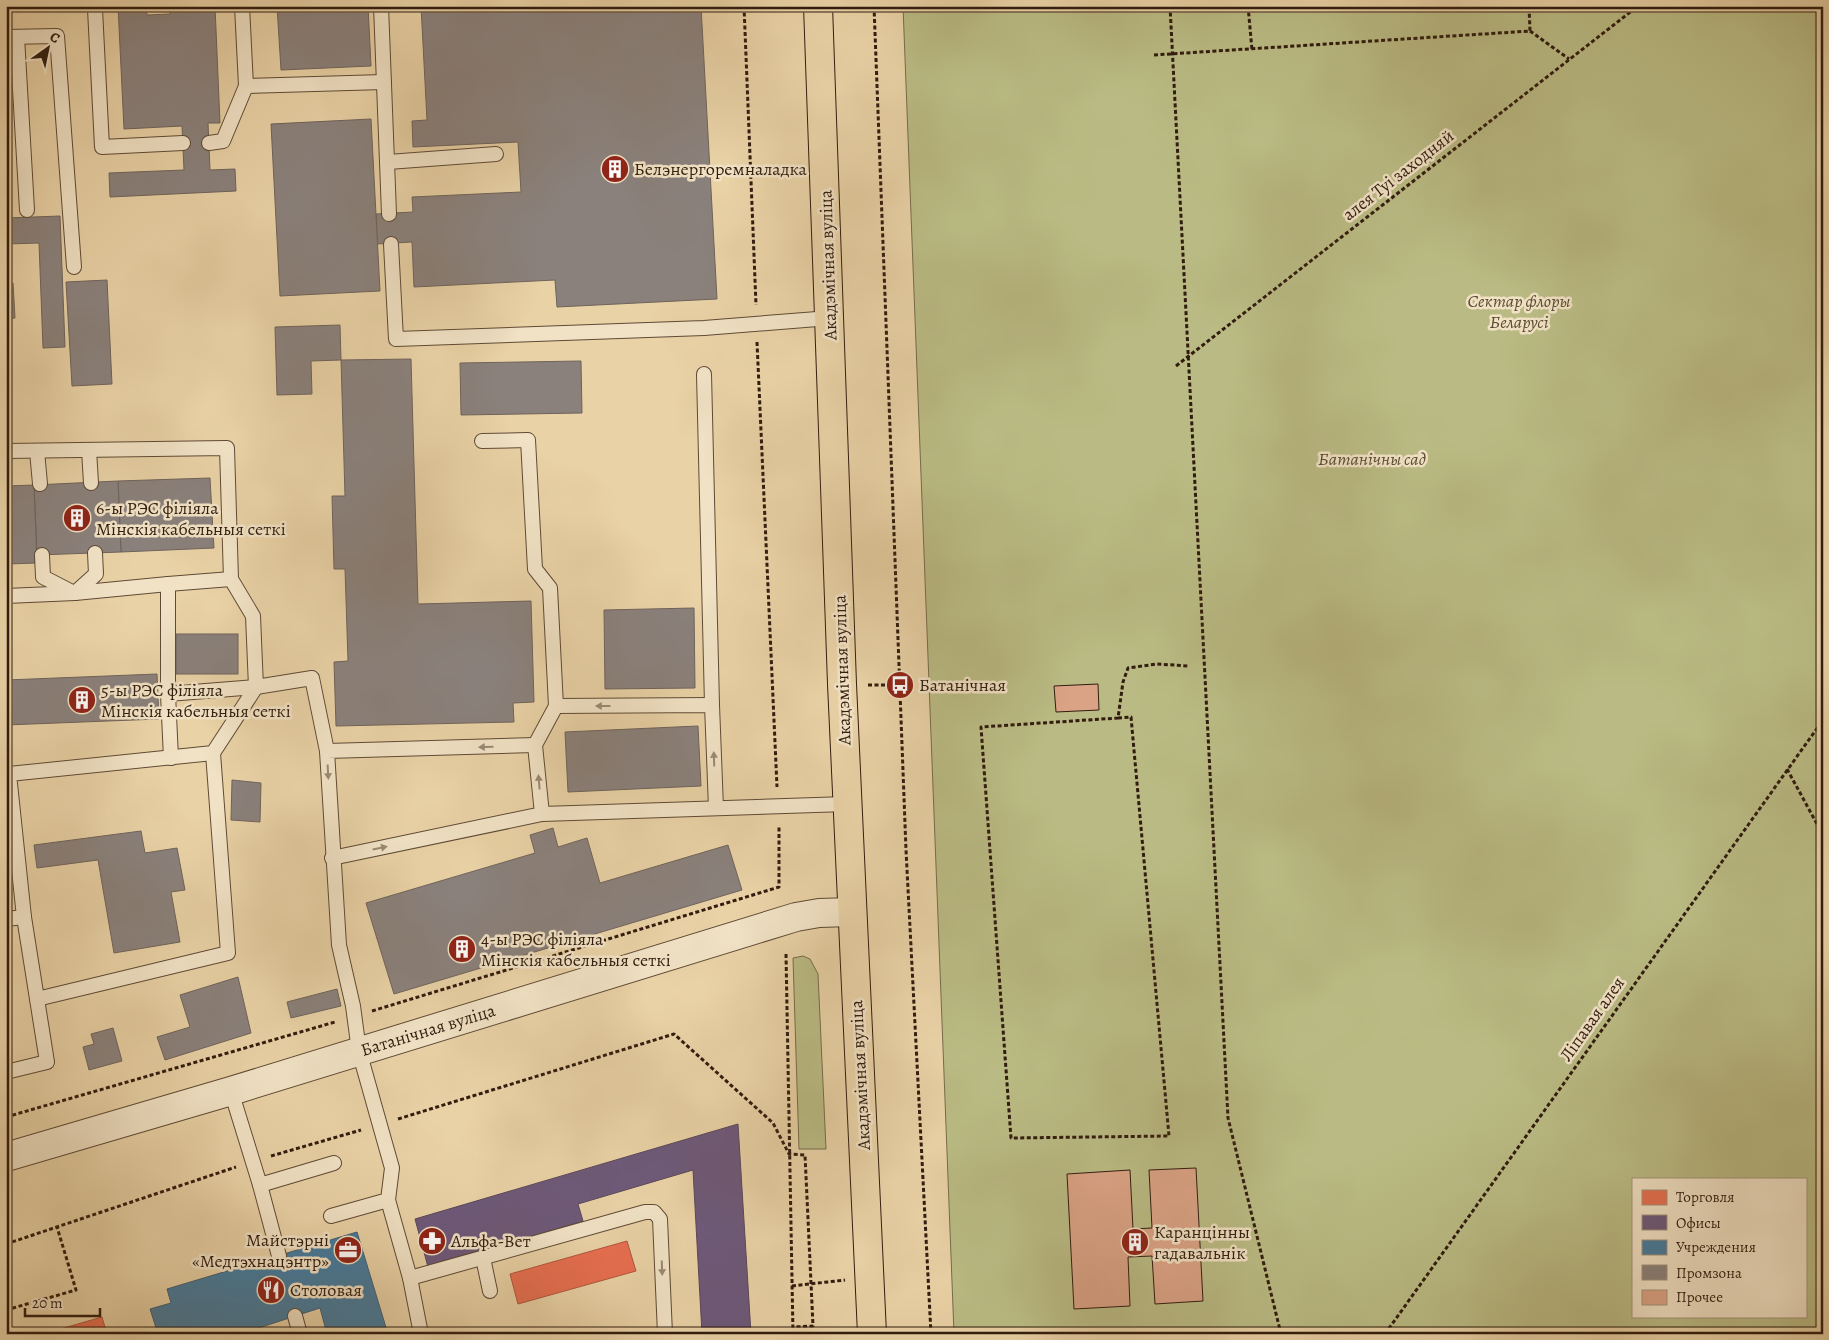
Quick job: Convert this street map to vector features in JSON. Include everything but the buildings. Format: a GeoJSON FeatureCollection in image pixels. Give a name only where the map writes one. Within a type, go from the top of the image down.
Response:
{"type":"FeatureCollection","features":[{"type":"Feature","properties":{"kind":"main road","name":"Акадэмічная вуліца"},"geometry":{"type":"LineString","coordinates":[[818,6],[842,684],[872,1334]]}},
{"type":"Feature","properties":{"kind":"street","name":"Батанічная вуліца"},"geometry":{"type":"LineString","coordinates":[[6,1157],[232,1091],[796,917],[819,913],[852,912]]}},
{"type":"Feature","properties":{"kind":"lane"},"geometry":{"type":"LineString","coordinates":[[98,6],[96,9],[102,146],[183,143]]}},
{"type":"Feature","properties":{"kind":"lane"},"geometry":{"type":"LineString","coordinates":[[209,142],[223,141],[246,86],[242,6]]}},
{"type":"Feature","properties":{"kind":"lane"},"geometry":{"type":"LineString","coordinates":[[381,6],[389,214]]}},
{"type":"Feature","properties":{"kind":"lane"},"geometry":{"type":"LineString","coordinates":[[27,210],[11,37],[56,36],[74,268]]}},
{"type":"Feature","properties":{"kind":"lane"},"geometry":{"type":"LineString","coordinates":[[246,86],[384,82]]}},
{"type":"Feature","properties":{"kind":"lane"},"geometry":{"type":"LineString","coordinates":[[388,162],[496,154]]}},
{"type":"Feature","properties":{"kind":"lane"},"geometry":{"type":"LineString","coordinates":[[391,244],[396,339],[756,324],[830,318]]}},
{"type":"Feature","properties":{"kind":"lane"},"geometry":{"type":"LineString","coordinates":[[704,374],[716,808]]}},
{"type":"Feature","properties":{"kind":"lane"},"geometry":{"type":"LineString","coordinates":[[482,441],[528,440],[535,569],[550,588],[556,706],[535,745],[542,814]]}},
{"type":"Feature","properties":{"kind":"lane"},"geometry":{"type":"LineString","coordinates":[[6,451],[227,448],[231,579],[253,616],[256,686],[213,754],[228,953],[37,999]]}},
{"type":"Feature","properties":{"kind":"lane"},"geometry":{"type":"LineString","coordinates":[[37,450],[40,484]]}},
{"type":"Feature","properties":{"kind":"lane"},"geometry":{"type":"LineString","coordinates":[[89,450],[91,482]]}},
{"type":"Feature","properties":{"kind":"lane"},"geometry":{"type":"LineString","coordinates":[[75,593],[96,574],[95,553]]}},
{"type":"Feature","properties":{"kind":"lane"},"geometry":{"type":"LineString","coordinates":[[42,555],[44,577],[75,593]]}},
{"type":"Feature","properties":{"kind":"lane"},"geometry":{"type":"LineString","coordinates":[[6,596],[75,593],[231,579]]}},
{"type":"Feature","properties":{"kind":"lane"},"geometry":{"type":"LineString","coordinates":[[168,584],[168,694],[171,758]]}},
{"type":"Feature","properties":{"kind":"lane"},"geometry":{"type":"LineString","coordinates":[[168,694],[256,686],[312,678],[327,751],[332,858],[339,944],[354,1016],[359,1052],[392,1168],[388,1200],[410,1278],[421,1334]]}},
{"type":"Feature","properties":{"kind":"lane"},"geometry":{"type":"LineString","coordinates":[[556,706],[712,705]]}},
{"type":"Feature","properties":{"kind":"lane"},"geometry":{"type":"LineString","coordinates":[[327,751],[535,745]]}},
{"type":"Feature","properties":{"kind":"lane"},"geometry":{"type":"LineString","coordinates":[[6,1072],[47,1062],[24,917],[9,774],[213,754]]}},
{"type":"Feature","properties":{"kind":"lane"},"geometry":{"type":"LineString","coordinates":[[332,858],[542,814],[848,804]]}},
{"type":"Feature","properties":{"kind":"lane"},"geometry":{"type":"LineString","coordinates":[[6,918],[24,917]]}},
{"type":"Feature","properties":{"kind":"lane"},"geometry":{"type":"LineString","coordinates":[[232,1091],[254,1161],[279,1256]]}},
{"type":"Feature","properties":{"kind":"lane"},"geometry":{"type":"LineString","coordinates":[[260,1185],[334,1163]]}},
{"type":"Feature","properties":{"kind":"lane"},"geometry":{"type":"LineString","coordinates":[[331,1216],[388,1200]]}},
{"type":"Feature","properties":{"kind":"lane"},"geometry":{"type":"LineString","coordinates":[[410,1278],[645,1212],[654,1212],[660,1219],[665,1334]]}},
{"type":"Feature","properties":{"kind":"lane"},"geometry":{"type":"LineString","coordinates":[[482,1258],[490,1291]]}},
{"type":"Feature","properties":{"kind":"lane"},"geometry":{"type":"LineString","coordinates":[[296,1316],[300,1334]]}},
{"type":"Feature","properties":{"kind":"path"},"geometry":{"type":"LineString","coordinates":[[6,1117],[354,1016],[779,887],[778,807],[744,6]]}},
{"type":"Feature","properties":{"kind":"path"},"geometry":{"type":"LineString","coordinates":[[874,6],[906,850],[931,1334]]}},
{"type":"Feature","properties":{"kind":"path"},"geometry":{"type":"LineString","coordinates":[[1170,6],[1228,1118],[1281,1334]]}},
{"type":"Feature","properties":{"kind":"path"},"geometry":{"type":"LineString","coordinates":[[1248,6],[1252,50]]}},
{"type":"Feature","properties":{"kind":"path"},"geometry":{"type":"LineString","coordinates":[[1529,6],[1530,31]]}},
{"type":"Feature","properties":{"kind":"path","name":"алея Туі заходняй"},"geometry":{"type":"LineString","coordinates":[[1176,366],[1638,6]]}},
{"type":"Feature","properties":{"kind":"path"},"geometry":{"type":"LineString","coordinates":[[1154,54],[1252,50],[1530,31],[1569,59]]}},
{"type":"Feature","properties":{"kind":"path"},"geometry":{"type":"LineString","coordinates":[[1118,718],[1123,682],[1128,668],[1157,664],[1189,666]]}},
{"type":"Feature","properties":{"kind":"path"},"geometry":{"type":"LineString","coordinates":[[842,684],[900,685]]}},
{"type":"Feature","properties":{"kind":"path"},"geometry":{"type":"LineString","coordinates":[[1131,717],[1169,1136],[1011,1138],[981,727],[1118,718],[1131,717]]}},
{"type":"Feature","properties":{"kind":"path","name":"Ліпавая алея"},"geometry":{"type":"LineString","coordinates":[[1385,1334],[1786,769],[1823,720]]}},
{"type":"Feature","properties":{"kind":"path"},"geometry":{"type":"LineString","coordinates":[[1786,769],[1823,835]]}},
{"type":"Feature","properties":{"kind":"path"},"geometry":{"type":"LineString","coordinates":[[786,954],[793,1334]]}},
{"type":"Feature","properties":{"kind":"path"},"geometry":{"type":"LineString","coordinates":[[6,1244],[254,1161],[674,1034],[773,1123],[789,1154]]}},
{"type":"Feature","properties":{"kind":"path"},"geometry":{"type":"LineString","coordinates":[[789,1154],[805,1155],[814,1326],[793,1327]]}},
{"type":"Feature","properties":{"kind":"path"},"geometry":{"type":"LineString","coordinates":[[6,1310],[76,1290],[56,1227]]}},
{"type":"Feature","properties":{"kind":"path"},"geometry":{"type":"LineString","coordinates":[[792,1286],[870,1277]]}},
{"type":"Feature","properties":{"kind":"green space","name":"Батанічны сад"},"geometry":{"type":"Polygon","coordinates":[[[903,6],[1823,6],[1823,1334],[954,1334],[903,6]]]}},
{"type":"Feature","properties":{"kind":"green space"},"geometry":{"type":"Polygon","coordinates":[[[803,956],[810,959],[818,974],[826,1149],[799,1149],[793,958],[803,956]]]}},
{"type":"Feature","properties":{"kind":"place","name":"Белэнергоремналадка"},"geometry":{"type":"Point","coordinates":[615,169]}},
{"type":"Feature","properties":{"kind":"place","name":"6-ы РЭС філіяла Мінскія кабельныя сеткі"},"geometry":{"type":"Point","coordinates":[77,518]}},
{"type":"Feature","properties":{"kind":"place","name":"Батанічная"},"geometry":{"type":"Point","coordinates":[900,685]}},
{"type":"Feature","properties":{"kind":"place","name":"5-ы РЭС філіяла Мінскія кабельныя сеткі"},"geometry":{"type":"Point","coordinates":[82,700]}},
{"type":"Feature","properties":{"kind":"place","name":"4-ы РЭС філіяла Мінскія кабельныя сеткі"},"geometry":{"type":"Point","coordinates":[462,949]}},
{"type":"Feature","properties":{"kind":"place","name":"Альфа-Вет"},"geometry":{"type":"Point","coordinates":[432,1241]}},
{"type":"Feature","properties":{"kind":"place","name":"Каранцінны гадавальнік"},"geometry":{"type":"Point","coordinates":[1135,1242]}},
{"type":"Feature","properties":{"kind":"place","name":"Майстэрні «Медтэхнацэнтр»"},"geometry":{"type":"Point","coordinates":[348,1250]}},
{"type":"Feature","properties":{"kind":"place","name":"Столовая"},"geometry":{"type":"Point","coordinates":[271,1290]}},
{"type":"Feature","properties":{"kind":"park label","name":"Сектар флоры Беларусі"},"geometry":{"type":"Point","coordinates":[1519,311]}}]}
